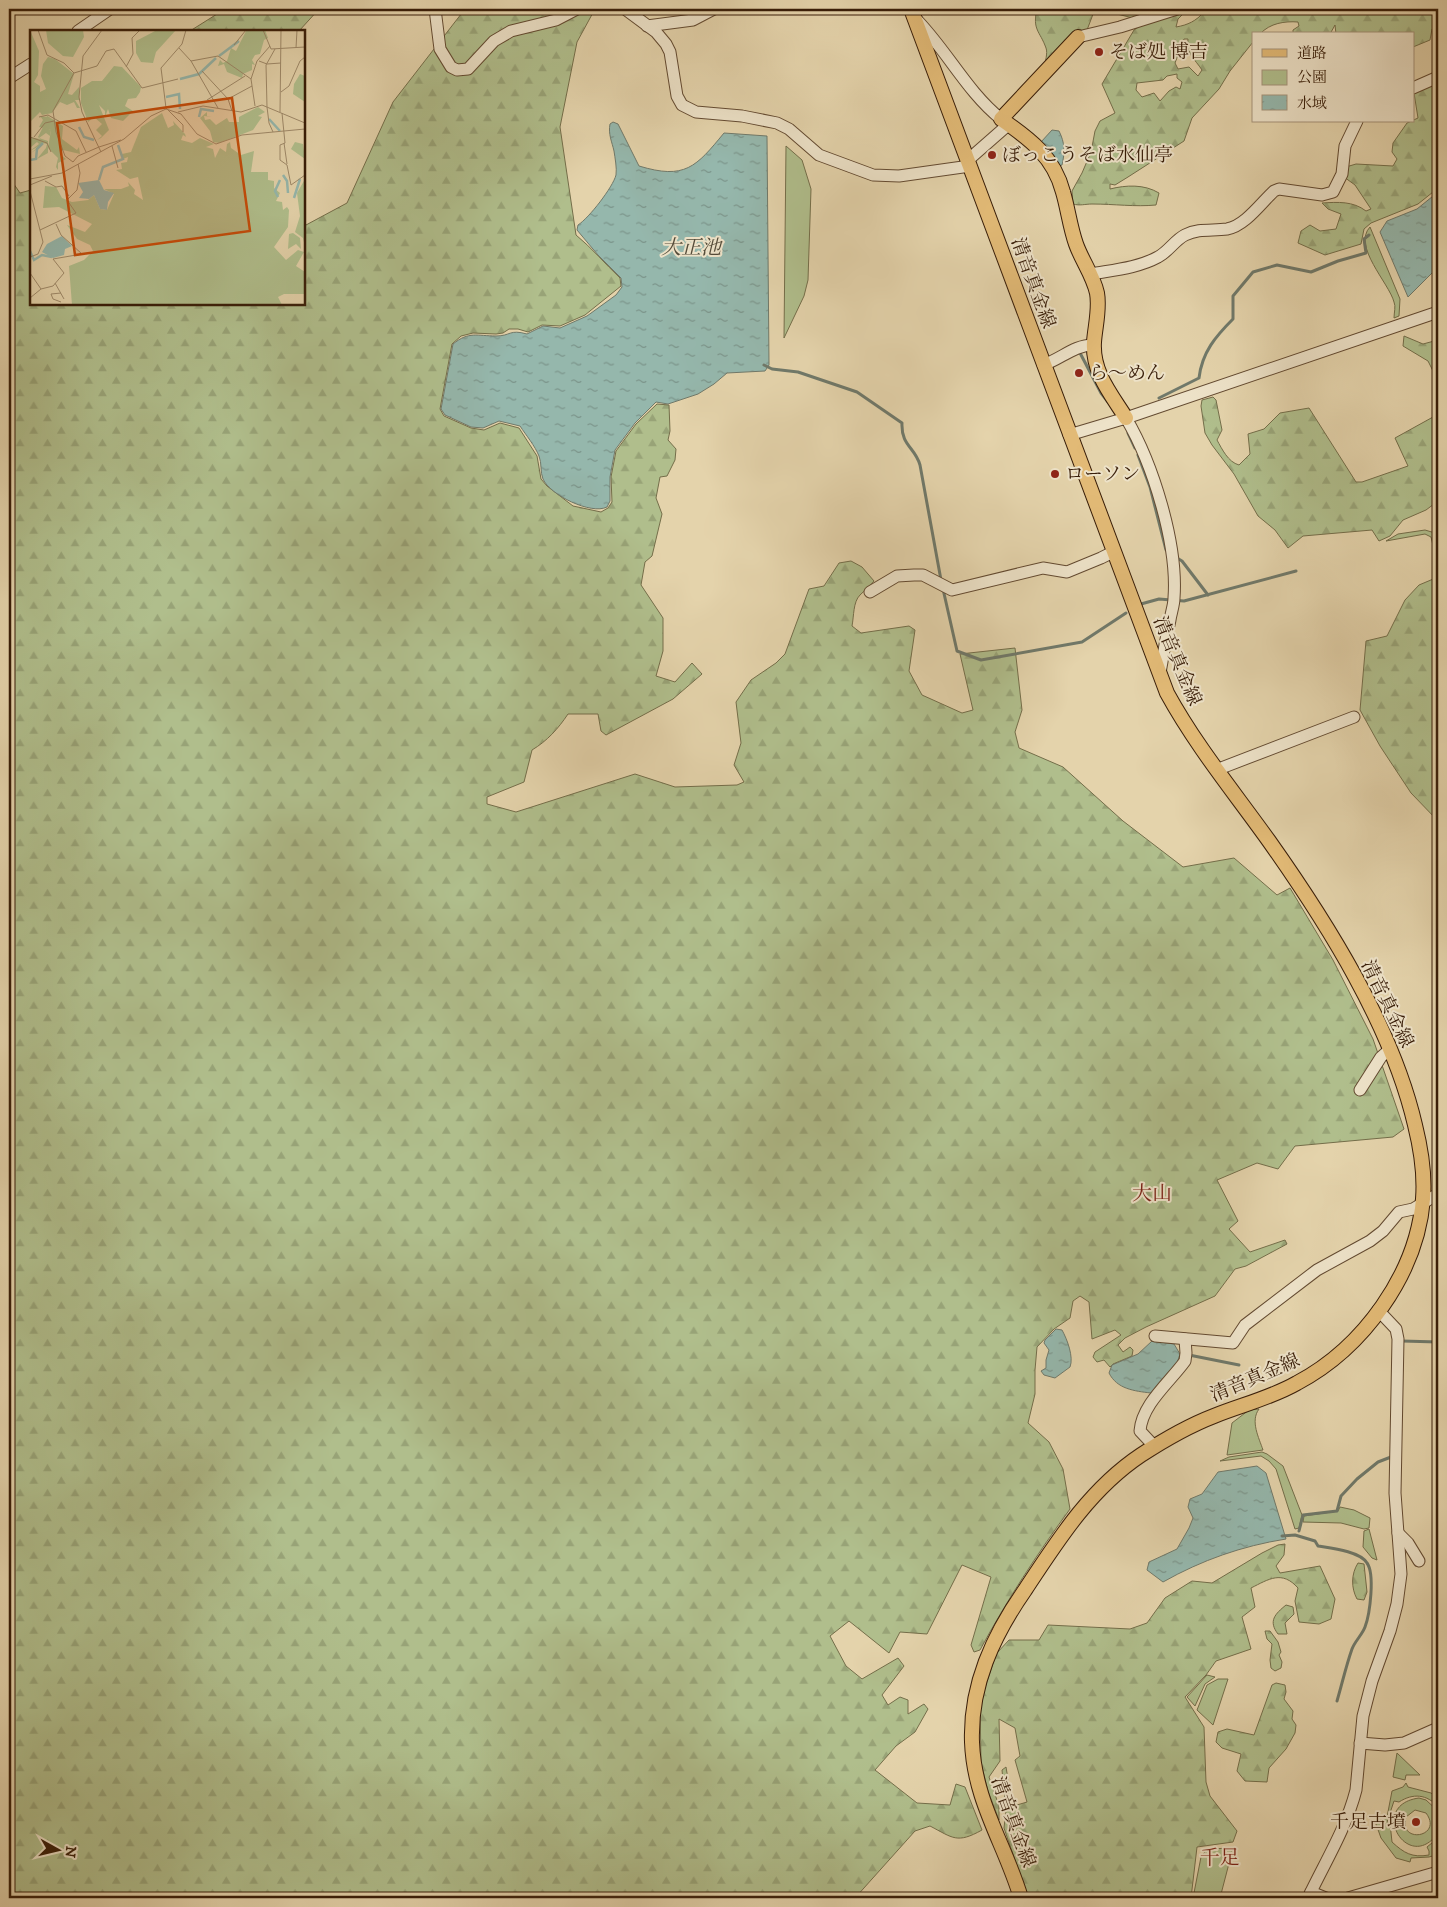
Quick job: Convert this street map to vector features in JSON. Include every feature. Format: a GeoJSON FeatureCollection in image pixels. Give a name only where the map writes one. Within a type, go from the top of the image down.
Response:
{"type":"FeatureCollection","features":[{"type":"Feature","properties":{"kind":"main road","name":"清音真金線"},"geometry":{"type":"LineString","coordinates":[[912,12],[1159,676],[1182,720],[1308,898],[1371,1006],[1380,1023],[1410,1106],[1416,1125],[1423,1169],[1423,1201],[1418,1234],[1410,1256],[1400,1276],[1378,1310],[1350,1344],[1334,1359],[1305,1379],[1279,1392],[1186,1428],[1155,1447],[1112,1478],[1066,1528],[999,1631],[982,1671],[974,1707],[972,1726],[973,1755],[978,1784],[989,1821],[1021,1898]]}},
{"type":"Feature","properties":{"kind":"main road"},"geometry":{"type":"LineString","coordinates":[[1078,37],[1005,122],[1040,148],[1058,175],[1076,246],[1091,274],[1097,294],[1093,345],[1095,367],[1126,418]]}},
{"type":"Feature","properties":{"kind":"street"},"geometry":{"type":"LineString","coordinates":[[79,30],[110,9]]}},
{"type":"Feature","properties":{"kind":"street"},"geometry":{"type":"LineString","coordinates":[[435,9],[440,48],[450,67],[457,70],[468,69],[494,41],[511,31],[556,20],[577,9]]}},
{"type":"Feature","properties":{"kind":"street"},"geometry":{"type":"LineString","coordinates":[[624,9],[648,26],[666,44],[670,52],[678,96],[682,104],[696,112],[742,116],[776,123],[789,129],[819,155],[873,175],[899,176],[969,163],[1005,122],[980,99],[933,35],[912,12]]}},
{"type":"Feature","properties":{"kind":"street"},"geometry":{"type":"LineString","coordinates":[[648,26],[693,20],[714,9]]}},
{"type":"Feature","properties":{"kind":"street"},"geometry":{"type":"LineString","coordinates":[[1078,37],[1120,27],[1177,9]]}},
{"type":"Feature","properties":{"kind":"street"},"geometry":{"type":"LineString","coordinates":[[9,78],[30,65]]}},
{"type":"Feature","properties":{"kind":"street"},"geometry":{"type":"LineString","coordinates":[[1414,88],[1438,76]]}},
{"type":"Feature","properties":{"kind":"street"},"geometry":{"type":"LineString","coordinates":[[1091,274],[1139,264],[1160,257],[1183,235],[1194,231],[1208,228],[1233,228],[1274,191],[1279,189],[1322,195],[1333,192],[1342,174],[1345,146],[1357,122]]}},
{"type":"Feature","properties":{"kind":"street"},"geometry":{"type":"LineString","coordinates":[[1069,435],[1126,418],[1438,312]]}},
{"type":"Feature","properties":{"kind":"street"},"geometry":{"type":"LineString","coordinates":[[1043,364],[1052,362],[1077,347],[1093,345]]}},
{"type":"Feature","properties":{"kind":"street"},"geometry":{"type":"LineString","coordinates":[[1126,418],[1139,440],[1160,498],[1175,580],[1174,601],[1159,676]]}},
{"type":"Feature","properties":{"kind":"street"},"geometry":{"type":"LineString","coordinates":[[870,592],[897,576],[923,575],[952,590],[1042,568],[1067,572],[1112,552]]}},
{"type":"Feature","properties":{"kind":"street"},"geometry":{"type":"LineString","coordinates":[[1216,770],[1354,717]]}},
{"type":"Feature","properties":{"kind":"street"},"geometry":{"type":"LineString","coordinates":[[1360,1090],[1381,1057],[1390,1049]]}},
{"type":"Feature","properties":{"kind":"street"},"geometry":{"type":"LineString","coordinates":[[1156,1336],[1233,1343],[1245,1325],[1317,1270],[1370,1241],[1383,1231],[1399,1212],[1409,1210],[1438,1194]]}},
{"type":"Feature","properties":{"kind":"street"},"geometry":{"type":"LineString","coordinates":[[1326,1898],[1309,1895],[1336,1843],[1356,1790],[1363,1716],[1397,1604],[1401,1574],[1396,1493],[1398,1339],[1396,1330],[1378,1310]]}},
{"type":"Feature","properties":{"kind":"street"},"geometry":{"type":"LineString","coordinates":[[1155,1447],[1140,1431],[1141,1424],[1150,1404],[1175,1374],[1186,1355],[1185,1339]]}},
{"type":"Feature","properties":{"kind":"street"},"geometry":{"type":"LineString","coordinates":[[1398,1532],[1419,1560]]}},
{"type":"Feature","properties":{"kind":"street"},"geometry":{"type":"LineString","coordinates":[[1360,1743],[1385,1745],[1404,1743],[1438,1728]]}},
{"type":"Feature","properties":{"kind":"street"},"geometry":{"type":"LineString","coordinates":[[1348,1898],[1438,1872]]}},
{"type":"Feature","properties":{"kind":"green space"},"geometry":{"type":"Polygon","coordinates":[[[225,9],[319,9],[300,30],[192,30],[225,9]]]}},
{"type":"Feature","properties":{"kind":"green space"},"geometry":{"type":"Polygon","coordinates":[[[465,9],[595,9],[577,42],[560,127],[576,235],[620,278],[621,286],[585,315],[560,326],[542,325],[528,332],[509,329],[503,333],[473,333],[461,336],[452,344],[440,409],[444,416],[471,428],[484,430],[500,423],[519,428],[537,456],[541,479],[547,486],[573,506],[601,512],[608,508],[612,502],[611,477],[616,451],[636,424],[657,404],[669,405],[670,431],[668,440],[676,449],[675,460],[667,476],[660,477],[656,498],[662,514],[652,556],[645,562],[641,585],[663,618],[663,651],[656,676],[675,682],[692,663],[702,674],[673,699],[606,735],[601,731],[598,714],[568,714],[543,743],[532,750],[524,782],[487,797],[487,804],[516,812],[635,774],[675,787],[737,785],[744,782],[734,765],[741,743],[736,702],[751,680],[776,663],[785,654],[809,589],[824,586],[839,563],[851,561],[862,567],[874,581],[858,598],[852,626],[861,633],[909,626],[915,630],[909,671],[922,695],[962,713],[973,710],[960,654],[1015,648],[1022,710],[1015,732],[1019,748],[1063,767],[1123,821],[1183,867],[1234,858],[1277,895],[1290,888],[1333,960],[1373,1039],[1404,1129],[1393,1137],[1295,1146],[1278,1169],[1257,1163],[1217,1180],[1238,1221],[1229,1229],[1250,1252],[1285,1240],[1287,1244],[1246,1266],[1235,1269],[1215,1296],[1125,1338],[1118,1345],[1123,1352],[1130,1347],[1133,1350],[1132,1356],[1110,1367],[1104,1360],[1097,1362],[1093,1357],[1095,1352],[1121,1335],[1115,1330],[1092,1339],[1089,1302],[1080,1296],[1073,1301],[1070,1318],[1054,1329],[1037,1347],[1035,1394],[1028,1423],[1049,1442],[1063,1469],[1070,1509],[1023,1578],[980,1650],[974,1652],[971,1645],[991,1577],[962,1565],[927,1634],[900,1632],[889,1653],[849,1621],[830,1636],[846,1666],[862,1679],[898,1658],[904,1666],[882,1695],[888,1705],[900,1697],[908,1700],[908,1714],[924,1704],[928,1709],[915,1732],[896,1746],[875,1770],[917,1803],[950,1805],[956,1784],[965,1787],[982,1830],[961,1838],[955,1838],[930,1826],[915,1831],[855,1898],[9,1898],[9,177],[20,193],[30,190],[30,305],[305,305],[305,224],[306,225],[347,203],[393,102],[465,9]]]}},
{"type":"Feature","properties":{"kind":"green space"},"geometry":{"type":"Polygon","coordinates":[[[1037,9],[1095,9],[1087,30],[1044,68],[1047,50],[1035,22],[1037,9]]]}},
{"type":"Feature","properties":{"kind":"green space"},"geometry":{"type":"Polygon","coordinates":[[[1111,9],[1188,9],[1178,19],[1176,27],[1195,20],[1204,12],[1204,9],[1438,9],[1438,26],[1432,29],[1430,40],[1414,47],[1414,32],[1336,32],[1335,25],[1331,32],[1293,32],[1299,26],[1298,22],[1283,22],[1268,27],[1262,32],[1252,32],[1252,43],[1230,71],[1219,89],[1192,118],[1184,141],[1115,185],[1110,184],[1110,189],[1135,186],[1153,190],[1159,193],[1156,205],[1076,205],[1073,204],[1072,191],[1091,152],[1095,131],[1100,121],[1115,113],[1102,84],[1134,30],[1143,24],[1133,18],[1113,13],[1111,9]],[[1184,39],[1175,63],[1178,69],[1189,67],[1198,76],[1202,70],[1188,49],[1188,39],[1184,39]],[[1177,74],[1167,76],[1163,80],[1137,83],[1136,90],[1142,97],[1154,93],[1160,101],[1169,91],[1176,87],[1180,89],[1182,82],[1177,78],[1177,74]]]}},
{"type":"Feature","properties":{"kind":"green space"},"geometry":{"type":"Polygon","coordinates":[[[1438,81],[1438,188],[1418,204],[1371,223],[1364,229],[1361,244],[1325,255],[1298,243],[1301,231],[1310,225],[1320,231],[1336,229],[1341,214],[1328,209],[1322,203],[1345,203],[1356,205],[1366,211],[1371,209],[1355,185],[1344,177],[1346,167],[1356,164],[1393,166],[1397,159],[1392,152],[1393,143],[1407,123],[1414,122],[1414,120],[1418,118],[1414,93],[1438,81]]]}},
{"type":"Feature","properties":{"kind":"green space"},"geometry":{"type":"Polygon","coordinates":[[[786,146],[802,160],[811,189],[808,280],[804,296],[784,338],[786,146]]]}},
{"type":"Feature","properties":{"kind":"green space"},"geometry":{"type":"Polygon","coordinates":[[[1370,227],[1400,299],[1399,316],[1394,318],[1395,308],[1391,294],[1373,264],[1365,244],[1366,235],[1370,227]]]}},
{"type":"Feature","properties":{"kind":"green space"},"geometry":{"type":"Polygon","coordinates":[[[1404,336],[1423,344],[1438,340],[1438,381],[1428,361],[1403,346],[1404,336]]]}},
{"type":"Feature","properties":{"kind":"green space"},"geometry":{"type":"Polygon","coordinates":[[[1213,397],[1216,400],[1222,430],[1217,440],[1226,455],[1235,463],[1239,465],[1250,454],[1248,434],[1264,429],[1280,413],[1309,408],[1356,482],[1362,482],[1408,466],[1395,438],[1433,417],[1438,418],[1438,501],[1426,510],[1403,520],[1390,536],[1379,541],[1372,530],[1303,536],[1288,548],[1275,530],[1258,516],[1234,474],[1205,433],[1201,406],[1202,400],[1213,397]]]}},
{"type":"Feature","properties":{"kind":"green space"},"geometry":{"type":"Polygon","coordinates":[[[1425,530],[1435,533],[1438,547],[1438,566],[1431,537],[1425,534],[1386,541],[1398,534],[1425,530]]]}},
{"type":"Feature","properties":{"kind":"green space"},"geometry":{"type":"Polygon","coordinates":[[[1438,577],[1438,821],[1411,793],[1380,746],[1360,710],[1366,641],[1387,636],[1405,600],[1419,585],[1438,577]]]}},
{"type":"Feature","properties":{"kind":"green space"},"geometry":{"type":"Polygon","coordinates":[[[1259,1409],[1256,1414],[1255,1424],[1263,1450],[1227,1455],[1232,1423],[1249,1410],[1259,1409]]]}},
{"type":"Feature","properties":{"kind":"green space"},"geometry":{"type":"Polygon","coordinates":[[[1262,1452],[1283,1466],[1302,1515],[1299,1528],[1295,1529],[1276,1469],[1269,1461],[1261,1456],[1220,1461],[1229,1457],[1262,1452]]]}},
{"type":"Feature","properties":{"kind":"green space"},"geometry":{"type":"Polygon","coordinates":[[[1340,1507],[1354,1510],[1370,1518],[1369,1528],[1364,1529],[1341,1523],[1303,1522],[1304,1516],[1338,1511],[1340,1507]]]}},
{"type":"Feature","properties":{"kind":"green space"},"geometry":{"type":"Polygon","coordinates":[[[1369,1529],[1377,1560],[1372,1558],[1363,1547],[1364,1531],[1369,1529]]]}},
{"type":"Feature","properties":{"kind":"green space"},"geometry":{"type":"Polygon","coordinates":[[[1285,1544],[1284,1555],[1276,1566],[1280,1573],[1320,1566],[1335,1599],[1331,1619],[1319,1624],[1299,1622],[1295,1601],[1298,1588],[1286,1579],[1270,1579],[1251,1588],[1255,1607],[1242,1617],[1251,1649],[1216,1661],[1206,1675],[1185,1697],[1204,1727],[1206,1782],[1210,1796],[1237,1831],[1233,1842],[1197,1847],[1191,1898],[1028,1898],[1004,1828],[1006,1810],[1002,1770],[1006,1767],[1011,1797],[1017,1805],[1027,1802],[1015,1760],[1020,1756],[1015,1728],[999,1719],[1000,1761],[989,1777],[999,1806],[999,1820],[988,1791],[981,1763],[980,1703],[996,1654],[1009,1640],[1039,1640],[1048,1625],[1130,1629],[1147,1623],[1165,1598],[1192,1581],[1212,1583],[1262,1553],[1278,1545],[1285,1544]]]}},
{"type":"Feature","properties":{"kind":"green space"},"geometry":{"type":"Polygon","coordinates":[[[1358,1563],[1364,1564],[1367,1592],[1364,1600],[1357,1599],[1353,1586],[1353,1576],[1358,1563]]]}},
{"type":"Feature","properties":{"kind":"green space"},"geometry":{"type":"Polygon","coordinates":[[[1286,1605],[1293,1607],[1294,1614],[1285,1623],[1287,1634],[1278,1634],[1273,1621],[1286,1605]]]}},
{"type":"Feature","properties":{"kind":"green space"},"geometry":{"type":"Polygon","coordinates":[[[1265,1631],[1270,1631],[1278,1642],[1281,1652],[1279,1655],[1282,1662],[1281,1668],[1275,1671],[1271,1668],[1270,1660],[1272,1644],[1267,1639],[1265,1631]]]}},
{"type":"Feature","properties":{"kind":"green space"},"geometry":{"type":"Polygon","coordinates":[[[1207,1675],[1215,1677],[1205,1684],[1195,1706],[1187,1697],[1207,1675]]]}},
{"type":"Feature","properties":{"kind":"green space"},"geometry":{"type":"Polygon","coordinates":[[[1218,1679],[1228,1679],[1213,1725],[1197,1710],[1207,1685],[1218,1679]]]}},
{"type":"Feature","properties":{"kind":"green space"},"geometry":{"type":"Polygon","coordinates":[[[1276,1683],[1285,1685],[1284,1699],[1293,1711],[1292,1719],[1296,1725],[1295,1733],[1286,1749],[1269,1768],[1267,1782],[1245,1781],[1237,1771],[1241,1754],[1222,1748],[1216,1742],[1218,1732],[1227,1729],[1254,1735],[1272,1685],[1276,1683]]]}},
{"type":"Feature","properties":{"kind":"green space"},"geometry":{"type":"Polygon","coordinates":[[[1397,1753],[1420,1775],[1406,1775],[1405,1780],[1393,1777],[1397,1753]]]}},
{"type":"Feature","properties":{"kind":"green space"},"geometry":{"type":"Polygon","coordinates":[[[1406,1783],[1408,1787],[1431,1793],[1438,1798],[1438,1807],[1429,1799],[1420,1796],[1409,1797],[1399,1802],[1394,1801],[1387,1822],[1390,1823],[1392,1842],[1396,1846],[1404,1852],[1413,1855],[1429,1855],[1427,1847],[1438,1838],[1438,1844],[1433,1849],[1436,1855],[1411,1858],[1410,1862],[1396,1858],[1381,1838],[1376,1824],[1378,1815],[1387,1817],[1392,1791],[1403,1787],[1406,1783]]]}},
{"type":"Feature","properties":{"kind":"green space"},"geometry":{"type":"Polygon","coordinates":[[[1419,1798],[1426,1800],[1438,1811],[1438,1833],[1426,1844],[1415,1846],[1405,1842],[1398,1834],[1394,1823],[1396,1812],[1404,1803],[1419,1798]],[[1415,1810],[1406,1817],[1405,1826],[1408,1832],[1420,1834],[1429,1828],[1430,1821],[1426,1813],[1415,1810]]]}},
{"type":"Feature","properties":{"kind":"green space"},"geometry":{"type":"Polygon","coordinates":[[[1233,1848],[1220,1898],[1193,1898],[1201,1857],[1207,1849],[1233,1848]]]}},
{"type":"Feature","properties":{"kind":"water","name":"大正池"},"geometry":{"type":"Polygon","coordinates":[[[613,122],[618,124],[639,166],[668,172],[688,168],[697,162],[724,133],[767,136],[769,365],[765,371],[727,373],[698,394],[668,404],[656,402],[635,423],[615,450],[610,477],[610,501],[607,507],[600,509],[572,502],[547,485],[542,476],[540,459],[537,452],[520,426],[499,421],[483,428],[471,427],[445,415],[441,409],[453,344],[464,337],[473,335],[501,336],[513,332],[527,334],[543,326],[560,328],[587,316],[616,295],[622,287],[621,278],[577,230],[578,225],[606,194],[616,175],[614,151],[610,138],[610,124],[613,122]]]}},
{"type":"Feature","properties":{"kind":"water"},"geometry":{"type":"Polygon","coordinates":[[[1052,130],[1059,131],[1063,144],[1063,160],[1062,165],[1059,166],[1041,142],[1052,130]]]}},
{"type":"Feature","properties":{"kind":"water"},"geometry":{"type":"Polygon","coordinates":[[[1438,192],[1438,267],[1408,297],[1380,232],[1387,221],[1417,209],[1438,192]]]}},
{"type":"Feature","properties":{"kind":"water"},"geometry":{"type":"Polygon","coordinates":[[[1056,1329],[1062,1330],[1068,1343],[1071,1363],[1070,1367],[1055,1378],[1044,1375],[1041,1371],[1046,1368],[1049,1350],[1044,1343],[1045,1340],[1056,1329]]]}},
{"type":"Feature","properties":{"kind":"water"},"geometry":{"type":"Polygon","coordinates":[[[1152,1341],[1174,1344],[1180,1354],[1176,1366],[1151,1393],[1132,1390],[1117,1383],[1109,1373],[1112,1365],[1138,1354],[1152,1341]]]}},
{"type":"Feature","properties":{"kind":"water"},"geometry":{"type":"Polygon","coordinates":[[[1257,1466],[1266,1473],[1286,1539],[1223,1555],[1192,1567],[1163,1582],[1147,1570],[1149,1562],[1177,1549],[1193,1518],[1188,1507],[1190,1499],[1202,1494],[1218,1472],[1257,1466]]]}},
{"type":"Feature","properties":{"kind":"waterway"},"geometry":{"type":"LineString","coordinates":[[1159,398],[1199,378],[1203,360],[1211,345],[1233,319],[1233,296],[1253,272],[1277,265],[1311,272],[1338,261],[1366,253],[1364,239],[1369,235]]}},
{"type":"Feature","properties":{"kind":"waterway"},"geometry":{"type":"LineString","coordinates":[[1079,351],[1101,393],[1108,402]]}},
{"type":"Feature","properties":{"kind":"waterway"},"geometry":{"type":"LineString","coordinates":[[764,365],[772,369],[798,372],[857,392],[902,423],[902,431],[906,442],[920,465],[941,580]]}},
{"type":"Feature","properties":{"kind":"waterway"},"geometry":{"type":"LineString","coordinates":[[1128,433],[1135,448]]}},
{"type":"Feature","properties":{"kind":"waterway"},"geometry":{"type":"LineString","coordinates":[[1138,455],[1150,487],[1166,550]]}},
{"type":"Feature","properties":{"kind":"waterway"},"geometry":{"type":"LineString","coordinates":[[1177,558],[1182,561],[1208,595]]}},
{"type":"Feature","properties":{"kind":"waterway"},"geometry":{"type":"LineString","coordinates":[[1141,604],[1159,599],[1184,601],[1296,571]]}},
{"type":"Feature","properties":{"kind":"waterway"},"geometry":{"type":"LineString","coordinates":[[943,589],[957,651],[981,660],[1082,642],[1126,613]]}},
{"type":"Feature","properties":{"kind":"waterway"},"geometry":{"type":"LineString","coordinates":[[1402,1341],[1438,1342]]}},
{"type":"Feature","properties":{"kind":"waterway"},"geometry":{"type":"LineString","coordinates":[[1189,1355],[1239,1365]]}},
{"type":"Feature","properties":{"kind":"waterway"},"geometry":{"type":"LineString","coordinates":[[1299,1531],[1303,1515],[1337,1511],[1341,1496],[1357,1479],[1378,1462],[1391,1457]]}},
{"type":"Feature","properties":{"kind":"waterway"},"geometry":{"type":"LineString","coordinates":[[1282,1536],[1295,1535],[1315,1541],[1318,1546],[1352,1553],[1363,1559],[1369,1568],[1371,1594],[1367,1621],[1364,1630],[1352,1649],[1337,1701]]}},
{"type":"Feature","properties":{"kind":"place","name":"そば処 博吉"},"geometry":{"type":"Point","coordinates":[1099,52]}},
{"type":"Feature","properties":{"kind":"place","name":"ぼっこうそば水仙亭"},"geometry":{"type":"Point","coordinates":[992,155]}},
{"type":"Feature","properties":{"kind":"place","name":"ら～めん"},"geometry":{"type":"Point","coordinates":[1079,373]}},
{"type":"Feature","properties":{"kind":"place","name":"ローソン"},"geometry":{"type":"Point","coordinates":[1055,474]}},
{"type":"Feature","properties":{"kind":"place","name":"千足古墳"},"geometry":{"type":"Point","coordinates":[1416,1822]}},
{"type":"Feature","properties":{"kind":"district","name":"大山"},"geometry":{"type":"Point","coordinates":[1152,1194]}},
{"type":"Feature","properties":{"kind":"district","name":"千足"},"geometry":{"type":"Point","coordinates":[1220,1858]}}]}
